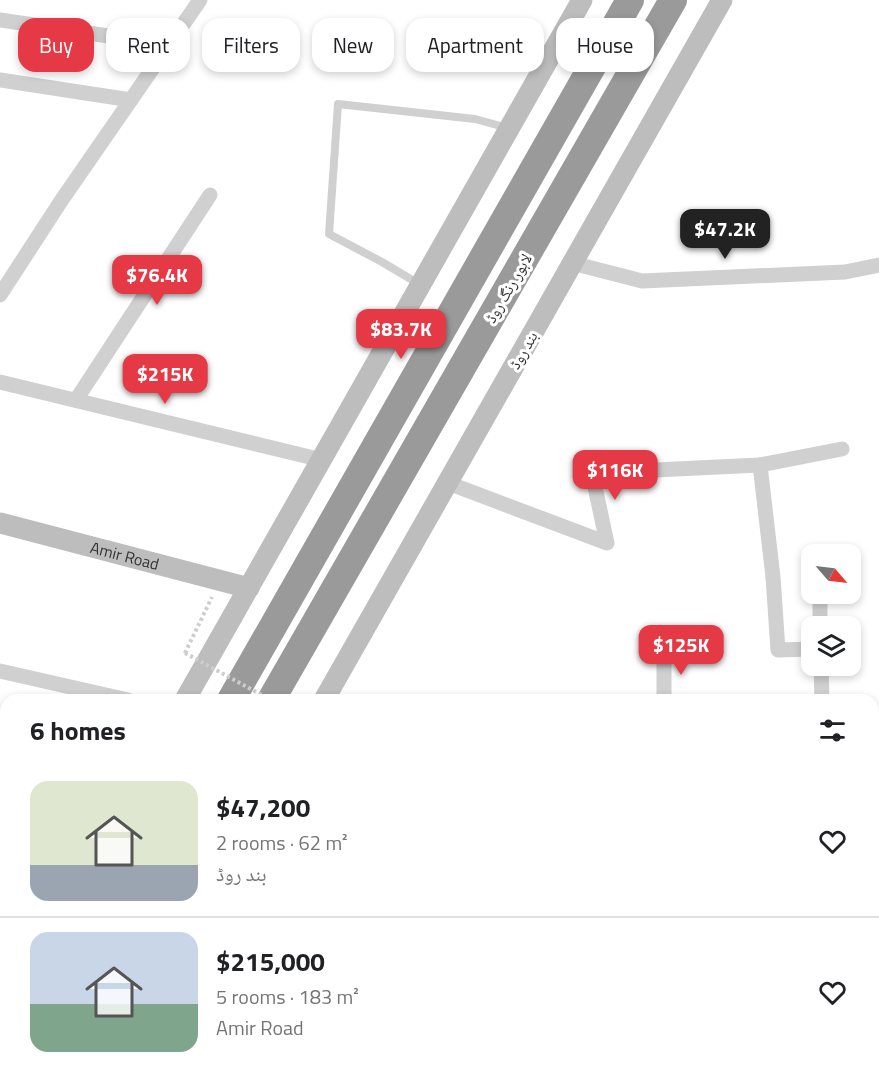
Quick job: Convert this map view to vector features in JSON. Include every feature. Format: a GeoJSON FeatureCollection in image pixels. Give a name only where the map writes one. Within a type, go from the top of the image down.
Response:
{"type":"FeatureCollection","features":[{"type":"Feature","properties":{"kind":"highway"},"geometry":{"type":"LineString","coordinates":[[234,694],[630,0]]}},
{"type":"Feature","properties":{"kind":"highway","name":"لاہور رنگ روڈ"},"geometry":{"type":"LineString","coordinates":[[274,694],[674,0]]}},
{"type":"Feature","properties":{"kind":"main road"},"geometry":{"type":"LineString","coordinates":[[188,694],[582,0]]}},
{"type":"Feature","properties":{"kind":"main road","name":"بند روڈ"},"geometry":{"type":"LineString","coordinates":[[327,694],[722,0]]}},
{"type":"Feature","properties":{"kind":"main road","name":"Amir Road"},"geometry":{"type":"LineString","coordinates":[[0,523],[249,588]]}},
{"type":"Feature","properties":{"kind":"street"},"geometry":{"type":"LineString","coordinates":[[188,18],[200,0]]}},
{"type":"Feature","properties":{"kind":"street"},"geometry":{"type":"LineString","coordinates":[[0,21],[106,36]]}},
{"type":"Feature","properties":{"kind":"street"},"geometry":{"type":"LineString","coordinates":[[0,295],[61,201],[150,72]]}},
{"type":"Feature","properties":{"kind":"street"},"geometry":{"type":"LineString","coordinates":[[0,80],[131,100]]}},
{"type":"Feature","properties":{"kind":"street"},"geometry":{"type":"LineString","coordinates":[[76,400],[210,195]]}},
{"type":"Feature","properties":{"kind":"street"},"geometry":{"type":"LineString","coordinates":[[572,263],[642,281],[845,272],[879,265]]}},
{"type":"Feature","properties":{"kind":"street"},"geometry":{"type":"LineString","coordinates":[[0,382],[322,460]]}},
{"type":"Feature","properties":{"kind":"street"},"geometry":{"type":"LineString","coordinates":[[447,483],[607,543],[592,473],[760,465],[842,449]]}},
{"type":"Feature","properties":{"kind":"street"},"geometry":{"type":"LineString","coordinates":[[760,465],[773,577],[778,650],[801,649]]}},
{"type":"Feature","properties":{"kind":"street"},"geometry":{"type":"LineString","coordinates":[[664,651],[664,694]]}},
{"type":"Feature","properties":{"kind":"street"},"geometry":{"type":"LineString","coordinates":[[0,671],[102,694]]}},
{"type":"Feature","properties":{"kind":"street"},"geometry":{"type":"LineString","coordinates":[[821,676],[822,694]]}},
{"type":"Feature","properties":{"kind":"lane"},"geometry":{"type":"LineString","coordinates":[[421,285],[329,234],[338,104],[475,119],[509,128]]}},
{"type":"Feature","properties":{"kind":"path"},"geometry":{"type":"LineString","coordinates":[[207,607],[185,653],[260,694]]}}]}
